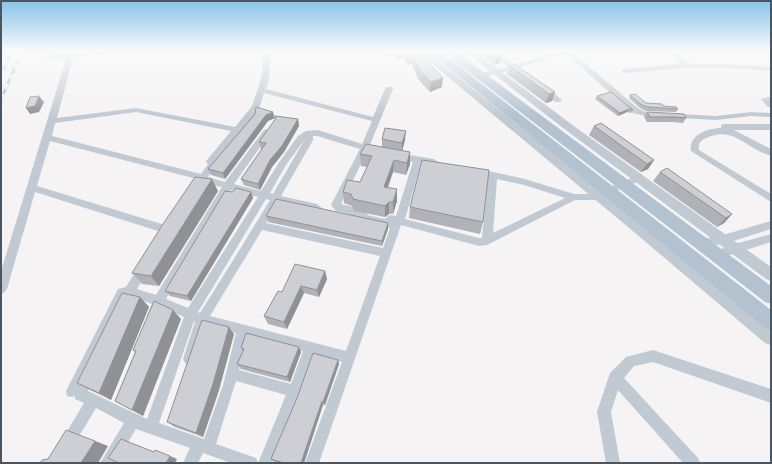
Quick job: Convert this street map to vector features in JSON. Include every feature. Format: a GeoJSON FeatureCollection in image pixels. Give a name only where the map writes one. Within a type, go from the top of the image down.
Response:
{"type":"FeatureCollection","features":[{"type":"Feature","properties":{"kind":"main road"},"geometry":{"type":"LineString","coordinates":[[462,74],[602,193],[771,321]]}},
{"type":"Feature","properties":{"kind":"main road"},"geometry":{"type":"LineString","coordinates":[[465,74],[470,80],[622,184],[771,296]]}},
{"type":"Feature","properties":{"kind":"street"},"geometry":{"type":"LineString","coordinates":[[1,290],[65,74]]}},
{"type":"Feature","properties":{"kind":"street"},"geometry":{"type":"LineString","coordinates":[[186,196],[256,107],[265,74]]}},
{"type":"Feature","properties":{"kind":"street"},"geometry":{"type":"LineString","coordinates":[[459,74],[470,80],[492,74]]}},
{"type":"Feature","properties":{"kind":"street"},"geometry":{"type":"LineString","coordinates":[[500,74],[567,126],[724,239],[771,275]]}},
{"type":"Feature","properties":{"kind":"street"},"geometry":{"type":"LineString","coordinates":[[593,74],[636,111],[646,114],[716,118],[751,114],[771,115]]}},
{"type":"Feature","properties":{"kind":"street"},"geometry":{"type":"LineString","coordinates":[[539,86],[558,100]]}},
{"type":"Feature","properties":{"kind":"street"},"geometry":{"type":"LineString","coordinates":[[390,89],[364,149],[336,205],[338,208],[479,242],[487,241],[574,197],[602,193],[639,178]]}},
{"type":"Feature","properties":{"kind":"street"},"geometry":{"type":"LineString","coordinates":[[262,90],[376,120]]}},
{"type":"Feature","properties":{"kind":"street"},"geometry":{"type":"LineString","coordinates":[[771,98],[765,98],[771,105]]}},
{"type":"Feature","properties":{"kind":"street"},"geometry":{"type":"LineString","coordinates":[[52,122],[136,110],[237,130]]}},
{"type":"Feature","properties":{"kind":"street"},"geometry":{"type":"LineString","coordinates":[[199,178],[254,117]]}},
{"type":"Feature","properties":{"kind":"street"},"geometry":{"type":"LineString","coordinates":[[150,323],[159,301],[228,185],[272,124]]}},
{"type":"Feature","properties":{"kind":"street"},"geometry":{"type":"LineString","coordinates":[[720,127],[771,127]]}},
{"type":"Feature","properties":{"kind":"street"},"geometry":{"type":"LineString","coordinates":[[771,153],[730,131],[714,131],[697,139],[694,145],[695,151],[771,199]]}},
{"type":"Feature","properties":{"kind":"street"},"geometry":{"type":"LineString","coordinates":[[151,427],[190,315],[228,253],[268,197],[288,164],[310,137],[309,133],[318,133],[364,149],[447,165]]}},
{"type":"Feature","properties":{"kind":"street"},"geometry":{"type":"LineString","coordinates":[[47,138],[228,185],[268,197],[396,225],[312,463]]}},
{"type":"Feature","properties":{"kind":"street"},"geometry":{"type":"LineString","coordinates":[[399,222],[418,159]]}},
{"type":"Feature","properties":{"kind":"street"},"geometry":{"type":"LineString","coordinates":[[462,168],[525,182],[574,197]]}},
{"type":"Feature","properties":{"kind":"street"},"geometry":{"type":"LineString","coordinates":[[487,241],[493,175]]}},
{"type":"Feature","properties":{"kind":"street"},"geometry":{"type":"LineString","coordinates":[[32,188],[164,228]]}},
{"type":"Feature","properties":{"kind":"street"},"geometry":{"type":"LineString","coordinates":[[602,193],[639,228],[771,338]]}},
{"type":"Feature","properties":{"kind":"street"},"geometry":{"type":"LineString","coordinates":[[185,372],[202,319],[241,257],[259,225],[268,197]]}},
{"type":"Feature","properties":{"kind":"street"},"geometry":{"type":"LineString","coordinates":[[259,225],[387,253]]}},
{"type":"Feature","properties":{"kind":"street"},"geometry":{"type":"LineString","coordinates":[[702,243],[724,239],[771,225]]}},
{"type":"Feature","properties":{"kind":"street"},"geometry":{"type":"LineString","coordinates":[[717,255],[735,248],[771,238]]}},
{"type":"Feature","properties":{"kind":"street"},"geometry":{"type":"LineString","coordinates":[[228,253],[241,257]]}},
{"type":"Feature","properties":{"kind":"street"},"geometry":{"type":"LineString","coordinates":[[72,391],[123,290],[146,258],[80,394],[93,401],[117,406],[134,421],[151,427],[167,428],[204,446],[251,463]]}},
{"type":"Feature","properties":{"kind":"street"},"geometry":{"type":"LineString","coordinates":[[129,291],[159,301],[202,319],[350,358]]}},
{"type":"Feature","properties":{"kind":"street"},"geometry":{"type":"LineString","coordinates":[[190,463],[204,446],[232,374],[243,329]]}},
{"type":"Feature","properties":{"kind":"street"},"geometry":{"type":"LineString","coordinates":[[265,463],[310,347]]}},
{"type":"Feature","properties":{"kind":"street"},"geometry":{"type":"LineString","coordinates":[[613,463],[604,412],[615,378],[630,361],[653,356],[771,396]]}},
{"type":"Feature","properties":{"kind":"street"},"geometry":{"type":"LineString","coordinates":[[232,374],[294,391]]}},
{"type":"Feature","properties":{"kind":"street"},"geometry":{"type":"LineString","coordinates":[[615,378],[693,463]]}},
{"type":"Feature","properties":{"kind":"street"},"geometry":{"type":"LineString","coordinates":[[55,463],[93,401]]}},
{"type":"Feature","properties":{"kind":"street"},"geometry":{"type":"LineString","coordinates":[[107,463],[134,421]]}},
{"type":"Feature","properties":{"kind":"building"},"geometry":{"type":"Polygon","coordinates":[[[423,74],[439,74],[443,78],[431,82],[423,74]]]}},
{"type":"Feature","properties":{"kind":"building"},"geometry":{"type":"Polygon","coordinates":[[[521,74],[528,74],[555,92],[549,94],[521,74]]]}},
{"type":"Feature","properties":{"kind":"building"},"geometry":{"type":"Polygon","coordinates":[[[611,92],[633,110],[629,109],[620,113],[597,96],[611,92]]]}},
{"type":"Feature","properties":{"kind":"building"},"geometry":{"type":"Polygon","coordinates":[[[635,94],[646,103],[662,104],[663,106],[676,107],[678,109],[648,107],[642,105],[630,95],[635,94]]]}},
{"type":"Feature","properties":{"kind":"building"},"geometry":{"type":"Polygon","coordinates":[[[39,96],[35,106],[26,108],[30,97],[39,96]]]}},
{"type":"Feature","properties":{"kind":"building"},"geometry":{"type":"Polygon","coordinates":[[[256,107],[273,112],[266,115],[223,173],[208,169],[255,114],[256,107]]]}},
{"type":"Feature","properties":{"kind":"building"},"geometry":{"type":"Polygon","coordinates":[[[647,112],[684,114],[686,118],[650,117],[647,112]]]}},
{"type":"Feature","properties":{"kind":"building"},"geometry":{"type":"Polygon","coordinates":[[[275,116],[298,119],[282,146],[270,160],[258,184],[241,179],[266,143],[259,142],[276,118],[275,116]]]}},
{"type":"Feature","properties":{"kind":"building"},"geometry":{"type":"Polygon","coordinates":[[[601,123],[654,160],[647,164],[594,126],[601,123]]]}},
{"type":"Feature","properties":{"kind":"building"},"geometry":{"type":"Polygon","coordinates":[[[385,128],[406,131],[402,143],[382,139],[385,128]]]}},
{"type":"Feature","properties":{"kind":"building"},"geometry":{"type":"Polygon","coordinates":[[[366,144],[410,152],[407,163],[394,160],[384,187],[397,189],[393,202],[389,202],[385,206],[353,199],[351,194],[343,192],[347,180],[360,182],[372,156],[360,154],[366,144]]]}},
{"type":"Feature","properties":{"kind":"building"},"geometry":{"type":"Polygon","coordinates":[[[422,160],[489,170],[483,222],[410,207],[422,160]]]}},
{"type":"Feature","properties":{"kind":"building"},"geometry":{"type":"Polygon","coordinates":[[[667,168],[732,214],[726,218],[660,172],[667,168]]]}},
{"type":"Feature","properties":{"kind":"building"},"geometry":{"type":"Polygon","coordinates":[[[195,177],[212,179],[151,276],[132,273],[163,224],[195,177]]]}},
{"type":"Feature","properties":{"kind":"building"},"geometry":{"type":"Polygon","coordinates":[[[236,188],[251,192],[187,296],[165,291],[225,191],[233,192],[236,188]]]}},
{"type":"Feature","properties":{"kind":"building"},"geometry":{"type":"Polygon","coordinates":[[[276,199],[388,223],[382,241],[266,216],[276,199]]]}},
{"type":"Feature","properties":{"kind":"building"},"geometry":{"type":"Polygon","coordinates":[[[295,264],[325,271],[317,290],[301,286],[284,322],[264,316],[278,291],[282,292],[295,264]]]}},
{"type":"Feature","properties":{"kind":"building"},"geometry":{"type":"Polygon","coordinates":[[[122,293],[140,297],[99,393],[77,383],[122,293]]]}},
{"type":"Feature","properties":{"kind":"building"},"geometry":{"type":"Polygon","coordinates":[[[154,301],[173,310],[132,410],[115,401],[136,351],[133,350],[154,301]]]}},
{"type":"Feature","properties":{"kind":"building"},"geometry":{"type":"Polygon","coordinates":[[[202,320],[229,327],[213,384],[196,433],[167,422],[202,320]]]}},
{"type":"Feature","properties":{"kind":"building"},"geometry":{"type":"Polygon","coordinates":[[[246,333],[299,347],[287,377],[237,364],[244,349],[241,348],[246,333]]]}},
{"type":"Feature","properties":{"kind":"building"},"geometry":{"type":"Polygon","coordinates":[[[313,353],[338,360],[301,463],[284,463],[271,459],[297,398],[313,353]]]}},
{"type":"Feature","properties":{"kind":"building"},"geometry":{"type":"Polygon","coordinates":[[[66,430],[95,441],[81,463],[40,463],[42,460],[48,459],[66,430]]]}},
{"type":"Feature","properties":{"kind":"building"},"geometry":{"type":"Polygon","coordinates":[[[121,439],[154,452],[155,450],[170,456],[166,463],[119,463],[108,458],[121,439]]]}},
{"type":"Feature","properties":{"kind":"railway"},"geometry":{"type":"LineString","coordinates":[[1,99],[12,74]]}}]}
